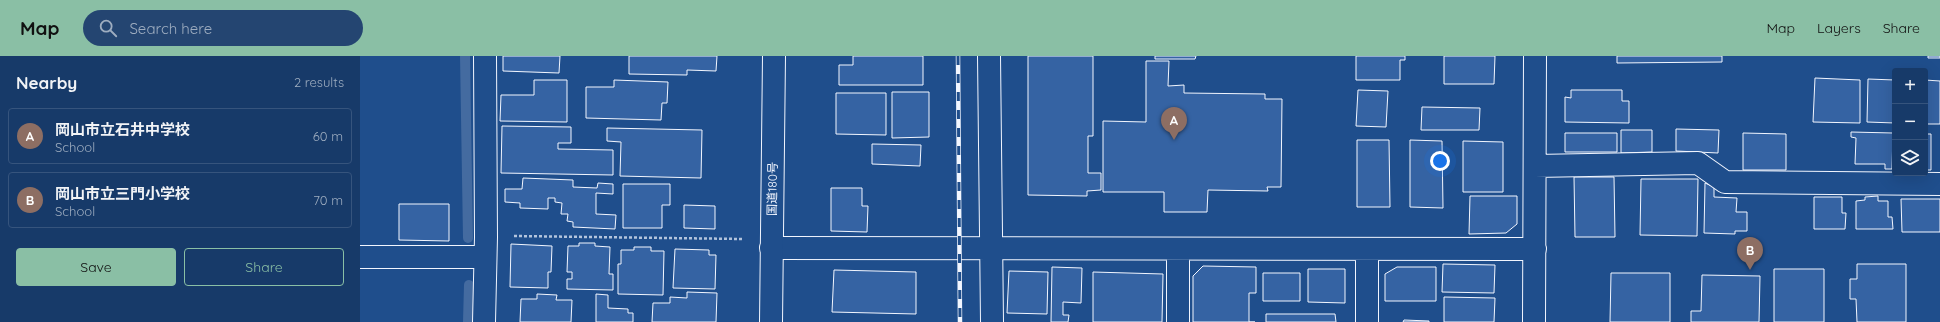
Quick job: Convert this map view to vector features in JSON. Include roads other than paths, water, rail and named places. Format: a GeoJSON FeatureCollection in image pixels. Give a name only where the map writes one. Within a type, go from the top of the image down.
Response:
{"type":"FeatureCollection","features":[{"type":"Feature","properties":{"kind":"main road"},"geometry":{"type":"LineString","coordinates":[[484,322],[486,247],[485,56]]}},
{"type":"Feature","properties":{"kind":"main road","name":"国道180号"},"geometry":{"type":"LineString","coordinates":[[771,322],[774,56]]}},
{"type":"Feature","properties":{"kind":"main road"},"geometry":{"type":"LineString","coordinates":[[990,56],[992,322]]}},
{"type":"Feature","properties":{"kind":"main road"},"geometry":{"type":"LineString","coordinates":[[1534,322],[1536,56]]}},
{"type":"Feature","properties":{"kind":"main road"},"geometry":{"type":"LineString","coordinates":[[1535,166],[1698,163],[1725,182],[1940,184]]}},
{"type":"Feature","properties":{"kind":"main road"},"geometry":{"type":"LineString","coordinates":[[771,244],[991,248],[1535,249]]}},
{"type":"Feature","properties":{"kind":"main road"},"geometry":{"type":"LineString","coordinates":[[360,258],[486,247]]}},
{"type":"Feature","properties":{"kind":"main road"},"geometry":{"type":"LineString","coordinates":[[1178,249],[1178,322]]}},
{"type":"Feature","properties":{"kind":"main road"},"geometry":{"type":"LineString","coordinates":[[1367,249],[1367,322]]}},
{"type":"Feature","properties":{"kind":"waterway"},"geometry":{"type":"LineString","coordinates":[[465,56],[468,238]]}},
{"type":"Feature","properties":{"kind":"waterway"},"geometry":{"type":"LineString","coordinates":[[468,322],[469,285]]}},
{"type":"Feature","properties":{"kind":"railway"},"geometry":{"type":"LineString","coordinates":[[958,56],[960,322]]}},
{"type":"Feature","properties":{"kind":"place","name":"岡山市立石井中学校"},"geometry":{"type":"Point","coordinates":[1174,140]}},
{"type":"Feature","properties":{"kind":"place","name":"岡山市立三門小学校"},"geometry":{"type":"Point","coordinates":[1750,270]}}]}
